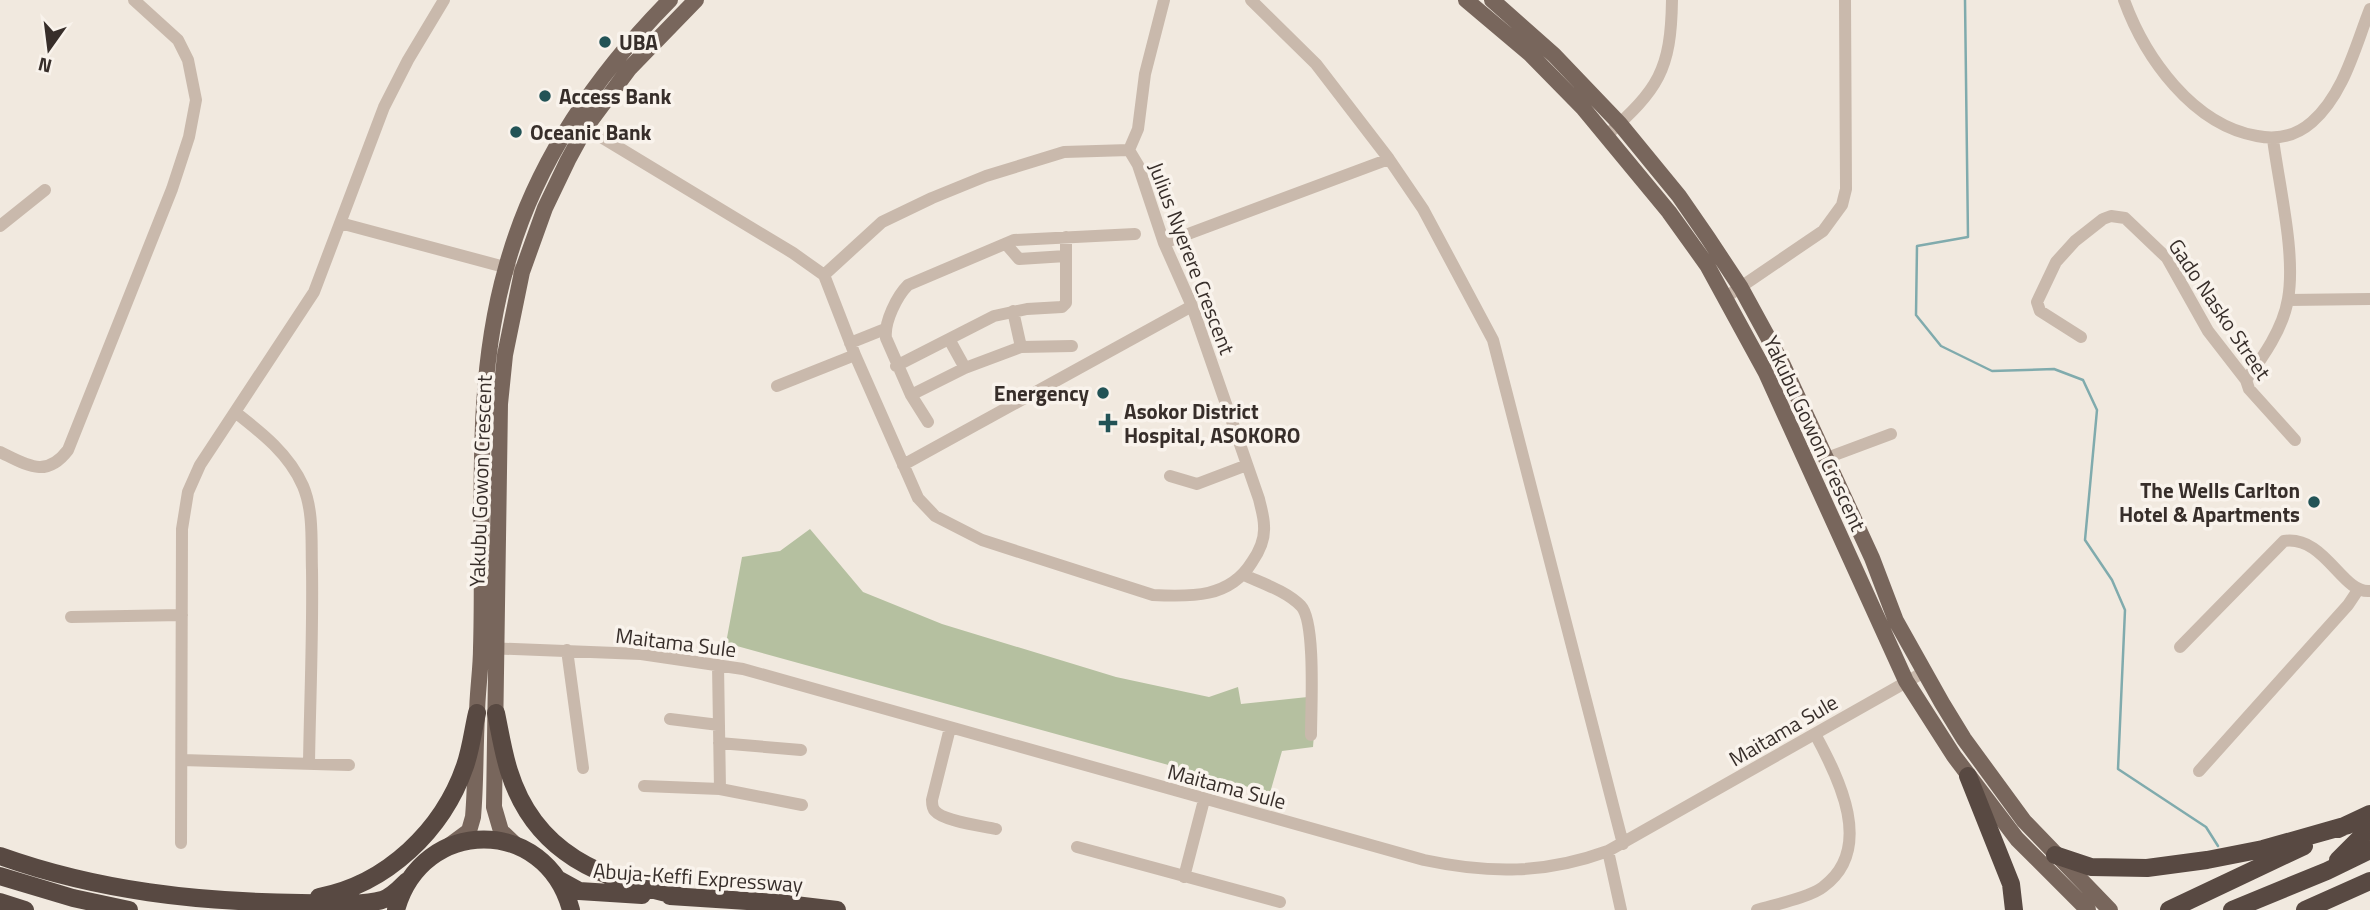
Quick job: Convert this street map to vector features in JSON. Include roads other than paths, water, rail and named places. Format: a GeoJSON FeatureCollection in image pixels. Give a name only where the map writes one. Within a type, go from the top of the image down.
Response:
{"type":"FeatureCollection","features":[{"type":"Feature","properties":{"kind":"highway"},"geometry":{"type":"LineString","coordinates":[[289,903],[330,895],[364,882],[391,865],[421,840],[446,807],[466,765],[477,713]]}},
{"type":"Feature","properties":{"kind":"highway"},"geometry":{"type":"LineString","coordinates":[[496,713],[510,773],[528,813],[559,848],[586,867],[606,876],[633,886],[680,896]]}},
{"type":"Feature","properties":{"kind":"highway"},"geometry":{"type":"LineString","coordinates":[[1969,776],[2011,884],[2014,910]]}},
{"type":"Feature","properties":{"kind":"highway"},"geometry":{"type":"LineString","coordinates":[[2169,910],[2370,814]]}},
{"type":"Feature","properties":{"kind":"highway"},"geometry":{"type":"LineString","coordinates":[[2055,855],[2091,867],[2147,868],[2263,849],[2347,825]]}},
{"type":"Feature","properties":{"kind":"highway"},"geometry":{"type":"LineString","coordinates":[[2327,871],[2370,828]]}},
{"type":"Feature","properties":{"kind":"highway"},"geometry":{"type":"LineString","coordinates":[[0,856],[71,878],[130,891],[225,902],[380,901],[395,893],[425,860],[449,846],[475,839],[502,841],[516,845],[540,859],[559,880],[571,910]]}},
{"type":"Feature","properties":{"kind":"highway"},"geometry":{"type":"LineString","coordinates":[[2232,910],[2327,871],[2370,850]]}},
{"type":"Feature","properties":{"kind":"highway"},"geometry":{"type":"LineString","coordinates":[[0,876],[73,898],[129,910]]}},
{"type":"Feature","properties":{"kind":"highway","name":"Abuja-Keffi Expressway"},"geometry":{"type":"LineString","coordinates":[[559,880],[572,889],[586,892],[680,896],[837,910]]}},
{"type":"Feature","properties":{"kind":"highway"},"geometry":{"type":"LineString","coordinates":[[396,910],[407,881]]}},
{"type":"Feature","properties":{"kind":"highway"},"geometry":{"type":"LineString","coordinates":[[2305,910],[2370,881]]}},
{"type":"Feature","properties":{"kind":"highway"},"geometry":{"type":"LineString","coordinates":[[0,902],[25,910]]}},
{"type":"Feature","properties":{"kind":"main road","name":"Yakubu Gowon Crescent"},"geometry":{"type":"LineString","coordinates":[[449,846],[469,831],[473,817],[477,713],[489,648],[500,404],[514,270],[545,208],[579,123],[603,74],[634,36],[670,0]]}},
{"type":"Feature","properties":{"kind":"main road","name":"Yakubu Gowon Crescent"},"geometry":{"type":"LineString","coordinates":[[579,123],[696,0]]}},
{"type":"Feature","properties":{"kind":"main road","name":"Yakubu Gowon Crescent"},"geometry":{"type":"LineString","coordinates":[[1466,0],[1530,54],[1558,82],[1607,135],[1670,212],[1726,297],[1766,373],[1906,681],[1969,776],[2017,839],[2088,910]]}},
{"type":"Feature","properties":{"kind":"main road","name":"Yakubu Gowon Crescent"},"geometry":{"type":"LineString","coordinates":[[1492,0],[1554,55],[1619,124],[1679,196],[1741,288],[1783,365],[1872,558],[1896,621],[1959,730],[2024,821],[2110,910]]}},
{"type":"Feature","properties":{"kind":"main road","name":"Yakubu Gowon Crescent"},"geometry":{"type":"LineString","coordinates":[[489,648],[496,713],[494,807],[501,831],[516,845]]}},
{"type":"Feature","properties":{"kind":"street"},"geometry":{"type":"LineString","coordinates":[[0,452],[40,468],[59,462],[68,450],[172,189],[189,137],[196,100],[188,60],[178,40],[134,0]]}},
{"type":"Feature","properties":{"kind":"street"},"geometry":{"type":"LineString","coordinates":[[181,844],[182,529],[188,492],[200,465],[314,292],[384,107],[444,0]]}},
{"type":"Feature","properties":{"kind":"street","name":"Julius Nyerere Crescent"},"geometry":{"type":"LineString","coordinates":[[1164,0],[1144,74],[1138,129],[1129,150],[1138,166],[1164,243],[1192,306],[1259,499],[1265,528],[1259,551],[1244,575]]}},
{"type":"Feature","properties":{"kind":"street"},"geometry":{"type":"LineString","coordinates":[[1251,0],[1316,64],[1389,159],[1423,208],[1493,340],[1623,844]]}},
{"type":"Feature","properties":{"kind":"street"},"geometry":{"type":"LineString","coordinates":[[1607,135],[1649,93],[1661,73],[1672,26],[1672,0]]}},
{"type":"Feature","properties":{"kind":"street"},"geometry":{"type":"LineString","coordinates":[[1726,297],[1823,231],[1842,205],[1846,189],[1845,0]]}},
{"type":"Feature","properties":{"kind":"street"},"geometry":{"type":"LineString","coordinates":[[2138,0],[2125,4],[2139,35],[2189,100],[2211,119],[2230,128],[2273,139],[2298,132],[2318,117],[2338,90],[2370,9]]}},
{"type":"Feature","properties":{"kind":"street"},"geometry":{"type":"LineString","coordinates":[[579,123],[793,253],[824,275],[918,498],[934,516],[959,530],[995,544],[1153,595],[1181,597],[1209,592],[1230,587],[1244,575],[1288,595],[1304,609],[1310,632],[1311,735]]}},
{"type":"Feature","properties":{"kind":"street"},"geometry":{"type":"LineString","coordinates":[[2246,380],[2262,359],[2277,331],[2288,300],[2291,264],[2273,139]]}},
{"type":"Feature","properties":{"kind":"street"},"geometry":{"type":"LineString","coordinates":[[824,275],[882,222],[932,198],[986,176],[1064,152],[1129,150]]}},
{"type":"Feature","properties":{"kind":"street"},"geometry":{"type":"LineString","coordinates":[[1164,243],[1389,159]]}},
{"type":"Feature","properties":{"kind":"street"},"geometry":{"type":"LineString","coordinates":[[0,226],[45,190]]}},
{"type":"Feature","properties":{"kind":"street","name":"Gado Nasko Street"},"geometry":{"type":"LineString","coordinates":[[2081,337],[2040,312],[2037,302],[2056,262],[2075,241],[2103,219],[2110,216],[2125,218],[2167,258],[2208,331],[2246,380],[2249,389],[2295,440]]}},
{"type":"Feature","properties":{"kind":"street"},"geometry":{"type":"LineString","coordinates":[[340,223],[514,270]]}},
{"type":"Feature","properties":{"kind":"street"},"geometry":{"type":"LineString","coordinates":[[928,422],[896,366],[886,338],[885,329],[903,289],[1014,240],[1135,234]]}},
{"type":"Feature","properties":{"kind":"street"},"geometry":{"type":"LineString","coordinates":[[896,366],[994,316],[1013,311],[1062,307],[1066,303],[1066,237]]}},
{"type":"Feature","properties":{"kind":"street"},"geometry":{"type":"LineString","coordinates":[[1006,244],[1019,259],[1066,256]]}},
{"type":"Feature","properties":{"kind":"street"},"geometry":{"type":"LineString","coordinates":[[2288,300],[2370,299]]}},
{"type":"Feature","properties":{"kind":"street"},"geometry":{"type":"LineString","coordinates":[[903,465],[1192,306]]}},
{"type":"Feature","properties":{"kind":"street"},"geometry":{"type":"LineString","coordinates":[[1013,311],[1021,347]]}},
{"type":"Feature","properties":{"kind":"street"},"geometry":{"type":"LineString","coordinates":[[777,386],[853,349],[885,329]]}},
{"type":"Feature","properties":{"kind":"street"},"geometry":{"type":"LineString","coordinates":[[949,339],[965,368]]}},
{"type":"Feature","properties":{"kind":"street"},"geometry":{"type":"LineString","coordinates":[[911,395],[965,368],[1021,347],[1072,346]]}},
{"type":"Feature","properties":{"kind":"street"},"geometry":{"type":"LineString","coordinates":[[236,412],[271,440],[287,458],[303,487],[309,507],[312,597],[309,763]]}},
{"type":"Feature","properties":{"kind":"street"},"geometry":{"type":"LineString","coordinates":[[1825,459],[1891,434]]}},
{"type":"Feature","properties":{"kind":"street"},"geometry":{"type":"LineString","coordinates":[[1170,476],[1197,484],[1247,465]]}},
{"type":"Feature","properties":{"kind":"street"},"geometry":{"type":"LineString","coordinates":[[2180,647],[2284,541],[2293,540],[2313,548],[2364,590],[2199,771]]}},
{"type":"Feature","properties":{"kind":"street"},"geometry":{"type":"LineString","coordinates":[[71,617],[182,615]]}},
{"type":"Feature","properties":{"kind":"street","name":"Maitama Sule"},"geometry":{"type":"LineString","coordinates":[[489,648],[641,654],[743,669],[1424,860],[1486,870],[1548,868],[1578,862],[1608,851],[1924,672]]}},
{"type":"Feature","properties":{"kind":"street"},"geometry":{"type":"LineString","coordinates":[[567,650],[583,768]]}},
{"type":"Feature","properties":{"kind":"street"},"geometry":{"type":"LineString","coordinates":[[718,665],[720,789]]}},
{"type":"Feature","properties":{"kind":"street"},"geometry":{"type":"LineString","coordinates":[[670,719],[719,725]]}},
{"type":"Feature","properties":{"kind":"street"},"geometry":{"type":"LineString","coordinates":[[950,728],[932,800],[935,812],[996,829]]}},
{"type":"Feature","properties":{"kind":"street"},"geometry":{"type":"LineString","coordinates":[[1757,910],[1821,890],[1839,873],[1844,860],[1849,824],[1846,802],[1815,734]]}},
{"type":"Feature","properties":{"kind":"street"},"geometry":{"type":"LineString","coordinates":[[719,743],[801,750]]}},
{"type":"Feature","properties":{"kind":"street"},"geometry":{"type":"LineString","coordinates":[[182,761],[349,765]]}},
{"type":"Feature","properties":{"kind":"street"},"geometry":{"type":"LineString","coordinates":[[644,786],[720,789],[802,805]]}},
{"type":"Feature","properties":{"kind":"street"},"geometry":{"type":"LineString","coordinates":[[1184,877],[1204,800]]}},
{"type":"Feature","properties":{"kind":"street"},"geometry":{"type":"LineString","coordinates":[[1077,847],[1280,902]]}},
{"type":"Feature","properties":{"kind":"street"},"geometry":{"type":"LineString","coordinates":[[1608,851],[1621,910]]}},
{"type":"Feature","properties":{"kind":"waterway"},"geometry":{"type":"LineString","coordinates":[[1965,0],[1968,237],[1917,246],[1916,315],[1941,346],[1992,371],[2054,369],[2083,380],[2097,410],[2085,540],[2112,580],[2125,610],[2118,769],[2206,827],[2218,846]]}},
{"type":"Feature","properties":{"kind":"place","name":"UBA"},"geometry":{"type":"Point","coordinates":[605,42]}},
{"type":"Feature","properties":{"kind":"place","name":"Access Bank"},"geometry":{"type":"Point","coordinates":[545,96]}},
{"type":"Feature","properties":{"kind":"place","name":"Oceanic Bank"},"geometry":{"type":"Point","coordinates":[516,132]}},
{"type":"Feature","properties":{"kind":"place","name":"Energency"},"geometry":{"type":"Point","coordinates":[1103,393]}},
{"type":"Feature","properties":{"kind":"place","name":"Asokor District Hospital, ASOKORO"},"geometry":{"type":"Point","coordinates":[1108,423]}},
{"type":"Feature","properties":{"kind":"place","name":"The Wells Carlton Hotel & Apartments"},"geometry":{"type":"Point","coordinates":[2314,502]}}]}
